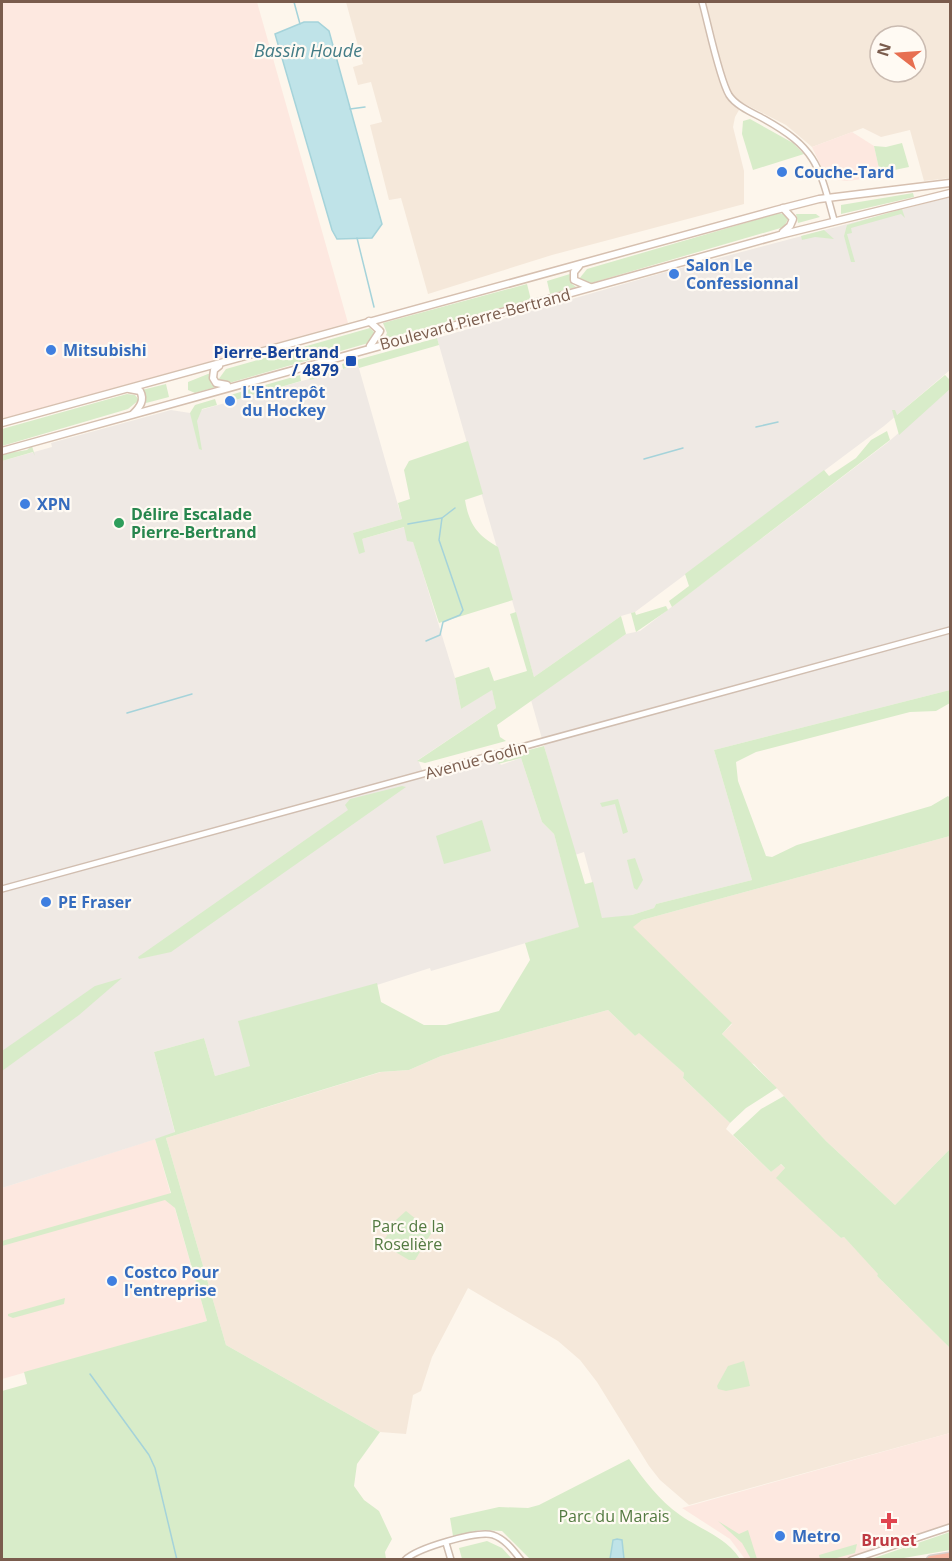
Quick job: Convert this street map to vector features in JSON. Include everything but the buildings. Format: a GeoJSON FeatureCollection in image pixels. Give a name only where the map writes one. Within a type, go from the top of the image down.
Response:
{"type":"FeatureCollection","features":[{"type":"Feature","properties":{"kind":"highway"},"geometry":{"type":"LineString","coordinates":[[932,1560],[951,1557]]}},
{"type":"Feature","properties":{"kind":"main road","name":"Boulevard Pierre-Bertrand"},"geometry":{"type":"LineString","coordinates":[[2,423],[783,208],[828,198],[951,183]]}},
{"type":"Feature","properties":{"kind":"main road","name":"Boulevard Pierre-Bertrand"},"geometry":{"type":"LineString","coordinates":[[2,451],[834,220],[951,193]]}},
{"type":"Feature","properties":{"kind":"main road"},"geometry":{"type":"LineString","coordinates":[[780,235],[790,226],[793,219],[783,208]]}},
{"type":"Feature","properties":{"kind":"main road"},"geometry":{"type":"LineString","coordinates":[[585,262],[576,269],[573,277],[578,284],[592,288]]}},
{"type":"Feature","properties":{"kind":"main road"},"geometry":{"type":"LineString","coordinates":[[367,348],[375,341],[380,331],[369,321]]}},
{"type":"Feature","properties":{"kind":"main road"},"geometry":{"type":"LineString","coordinates":[[225,362],[214,370],[213,379],[217,383],[232,386]]}},
{"type":"Feature","properties":{"kind":"main road"},"geometry":{"type":"LineString","coordinates":[[127,389],[140,391],[142,397],[141,405],[133,414]]}},
{"type":"Feature","properties":{"kind":"street"},"geometry":{"type":"LineString","coordinates":[[702,2],[729,95],[744,108],[799,141],[815,161],[834,220]]}},
{"type":"Feature","properties":{"kind":"street","name":"Avenue Godin"},"geometry":{"type":"LineString","coordinates":[[2,889],[951,630]]}},
{"type":"Feature","properties":{"kind":"street"},"geometry":{"type":"LineString","coordinates":[[851,1560],[951,1527]]}},
{"type":"Feature","properties":{"kind":"street"},"geometry":{"type":"LineString","coordinates":[[405,1560],[417,1551],[489,1534],[501,1538],[521,1560]]}},
{"type":"Feature","properties":{"kind":"street"},"geometry":{"type":"LineString","coordinates":[[446,1543],[451,1560]]}},
{"type":"Feature","properties":{"kind":"shaded area"},"geometry":{"type":"Polygon","coordinates":[[[2,2],[257,2],[348,323],[2,419],[2,2]]]}},
{"type":"Feature","properties":{"kind":"shaded area"},"geometry":{"type":"Polygon","coordinates":[[[346,2],[950,2],[950,178],[924,181],[910,130],[881,137],[863,128],[812,147],[786,125],[743,103],[735,117],[733,127],[744,171],[744,204],[552,255],[428,294],[401,198],[389,200],[370,125],[382,122],[371,82],[358,85],[353,67],[363,64],[346,2]]]}},
{"type":"Feature","properties":{"kind":"shaded area"},"geometry":{"type":"Polygon","coordinates":[[[852,132],[874,146],[880,173],[877,177],[848,181],[827,179],[812,147],[852,132]]]}},
{"type":"Feature","properties":{"kind":"shaded area"},"geometry":{"type":"Polygon","coordinates":[[[950,197],[950,370],[884,426],[635,612],[621,616],[534,677],[437,338],[662,273],[950,197]]]}},
{"type":"Feature","properties":{"kind":"shaded area"},"geometry":{"type":"Polygon","coordinates":[[[358,365],[402,519],[353,533],[362,539],[405,527],[413,541],[455,678],[461,709],[492,689],[496,708],[418,760],[426,779],[502,757],[498,761],[501,765],[521,758],[542,822],[554,834],[580,927],[431,971],[430,968],[377,985],[239,1021],[251,1066],[215,1076],[204,1038],[154,1052],[175,1133],[2,1188],[2,461],[52,447],[51,443],[171,410],[190,413],[358,365]]]}},
{"type":"Feature","properties":{"kind":"shaded area"},"geometry":{"type":"Polygon","coordinates":[[[950,389],[950,690],[714,750],[752,880],[656,904],[654,908],[632,915],[602,919],[584,852],[575,855],[531,700],[626,634],[640,631],[887,443],[950,389]]]}},
{"type":"Feature","properties":{"kind":"shaded area"},"geometry":{"type":"Polygon","coordinates":[[[950,836],[950,1149],[895,1205],[826,1141],[754,1064],[750,1063],[722,1034],[732,1024],[632,927],[642,920],[950,836]]]}},
{"type":"Feature","properties":{"kind":"shaded area"},"geometry":{"type":"Polygon","coordinates":[[[608,1010],[635,1036],[639,1032],[684,1073],[683,1078],[730,1123],[726,1129],[771,1172],[780,1164],[785,1168],[777,1178],[841,1238],[844,1237],[879,1274],[877,1276],[950,1348],[950,1433],[689,1505],[660,1480],[649,1466],[597,1382],[580,1360],[558,1341],[468,1288],[432,1357],[421,1391],[413,1395],[406,1434],[380,1432],[226,1345],[166,1138],[381,1072],[409,1070],[441,1056],[608,1010]]]}},
{"type":"Feature","properties":{"kind":"shaded area"},"geometry":{"type":"Polygon","coordinates":[[[155,1139],[207,1321],[2,1379],[2,1188],[155,1139]]]}},
{"type":"Feature","properties":{"kind":"shaded area"},"geometry":{"type":"Polygon","coordinates":[[[950,1433],[950,1527],[851,1559],[745,1559],[730,1539],[682,1508],[950,1433]]]}},
{"type":"Feature","properties":{"kind":"green space"},"geometry":{"type":"Polygon","coordinates":[[[750,119],[793,143],[804,154],[753,170],[742,134],[743,121],[750,119]]]}},
{"type":"Feature","properties":{"kind":"green space"},"geometry":{"type":"Polygon","coordinates":[[[902,143],[909,167],[880,173],[874,146],[886,147],[902,143]]]}},
{"type":"Feature","properties":{"kind":"green space"},"geometry":{"type":"Polygon","coordinates":[[[913,193],[914,197],[841,214],[841,205],[913,193]]]}},
{"type":"Feature","properties":{"kind":"green space"},"geometry":{"type":"Polygon","coordinates":[[[902,209],[905,218],[901,214],[851,228],[852,233],[847,234],[855,262],[851,262],[844,236],[847,225],[902,209]]]}},
{"type":"Feature","properties":{"kind":"green space"},"geometry":{"type":"Polygon","coordinates":[[[779,213],[786,215],[788,219],[784,227],[591,283],[582,282],[579,279],[587,269],[779,213]]]}},
{"type":"Feature","properties":{"kind":"green space"},"geometry":{"type":"Polygon","coordinates":[[[796,214],[816,214],[820,217],[798,223],[796,214]]]}},
{"type":"Feature","properties":{"kind":"green space"},"geometry":{"type":"Polygon","coordinates":[[[824,230],[834,239],[815,237],[802,240],[801,236],[824,230]]]}},
{"type":"Feature","properties":{"kind":"green space"},"geometry":{"type":"Polygon","coordinates":[[[570,274],[572,284],[576,287],[550,294],[547,281],[570,274]]]}},
{"type":"Feature","properties":{"kind":"green space"},"geometry":{"type":"Polygon","coordinates":[[[527,284],[531,300],[384,339],[387,333],[383,323],[527,284]]]}},
{"type":"Feature","properties":{"kind":"green space"},"geometry":{"type":"Polygon","coordinates":[[[370,328],[375,333],[372,342],[229,383],[218,380],[226,369],[370,328]]]}},
{"type":"Feature","properties":{"kind":"green space"},"geometry":{"type":"Polygon","coordinates":[[[437,338],[439,345],[359,368],[358,365],[343,369],[342,364],[437,338]]]}},
{"type":"Feature","properties":{"kind":"green space"},"geometry":{"type":"Polygon","coordinates":[[[331,367],[332,374],[310,380],[308,374],[331,367]]]}},
{"type":"Feature","properties":{"kind":"green space"},"geometry":{"type":"Polygon","coordinates":[[[213,372],[211,384],[216,387],[195,393],[188,390],[188,382],[213,372]]]}},
{"type":"Feature","properties":{"kind":"green space"},"geometry":{"type":"Polygon","coordinates":[[[300,375],[301,381],[267,391],[265,385],[300,375]]]}},
{"type":"Feature","properties":{"kind":"green space"},"geometry":{"type":"Polygon","coordinates":[[[945,375],[950,380],[950,389],[899,435],[892,410],[895,410],[897,415],[945,375]]]}},
{"type":"Feature","properties":{"kind":"green space"},"geometry":{"type":"Polygon","coordinates":[[[166,384],[169,397],[146,403],[142,390],[166,384]]]}},
{"type":"Feature","properties":{"kind":"green space"},"geometry":{"type":"Polygon","coordinates":[[[257,387],[259,393],[225,403],[224,397],[257,387]]]}},
{"type":"Feature","properties":{"kind":"green space"},"geometry":{"type":"Polygon","coordinates":[[[127,394],[135,395],[139,400],[128,409],[2,446],[2,429],[127,394]]]}},
{"type":"Feature","properties":{"kind":"green space"},"geometry":{"type":"Polygon","coordinates":[[[215,399],[217,405],[202,409],[197,421],[202,450],[199,449],[190,413],[195,405],[215,399]]]}},
{"type":"Feature","properties":{"kind":"green space"},"geometry":{"type":"Polygon","coordinates":[[[887,431],[890,440],[672,607],[669,601],[689,586],[685,574],[824,470],[829,476],[856,458],[871,440],[887,431]]]}},
{"type":"Feature","properties":{"kind":"green space"},"geometry":{"type":"Polygon","coordinates":[[[468,441],[483,494],[465,500],[467,508],[475,528],[498,547],[513,600],[439,623],[413,542],[407,541],[404,527],[362,539],[365,552],[359,554],[353,533],[402,519],[398,503],[410,499],[404,470],[409,461],[468,441]]]}},
{"type":"Feature","properties":{"kind":"green space"},"geometry":{"type":"Polygon","coordinates":[[[32,446],[35,456],[33,452],[2,461],[2,454],[27,450],[32,446]]]}},
{"type":"Feature","properties":{"kind":"green space"},"geometry":{"type":"Polygon","coordinates":[[[666,606],[668,610],[636,632],[631,613],[635,612],[636,615],[666,606]]]}},
{"type":"Feature","properties":{"kind":"green space"},"geometry":{"type":"Polygon","coordinates":[[[516,612],[534,677],[621,616],[626,634],[497,725],[500,737],[506,741],[425,763],[417,761],[496,708],[492,690],[461,709],[455,678],[489,667],[494,681],[527,671],[510,614],[516,612]]]}},
{"type":"Feature","properties":{"kind":"green space"},"geometry":{"type":"Polygon","coordinates":[[[950,690],[950,703],[936,711],[910,712],[756,752],[736,762],[738,781],[766,856],[772,857],[797,845],[931,806],[948,796],[950,798],[950,836],[642,920],[633,927],[732,1023],[722,1034],[777,1088],[746,1108],[730,1123],[683,1078],[684,1073],[639,1033],[635,1036],[608,1010],[441,1056],[409,1070],[380,1072],[166,1138],[226,1345],[380,1432],[357,1464],[354,1486],[364,1500],[379,1511],[392,1539],[385,1552],[386,1559],[2,1559],[2,1391],[27,1384],[24,1372],[207,1321],[175,1208],[165,1200],[2,1246],[2,1241],[171,1193],[155,1139],[175,1132],[154,1052],[204,1038],[215,1076],[250,1066],[238,1021],[377,983],[381,1002],[424,1025],[446,1025],[499,1011],[530,960],[525,943],[579,927],[554,834],[542,822],[521,758],[498,764],[502,757],[544,746],[585,884],[593,882],[602,918],[632,915],[654,908],[656,904],[752,880],[714,750],[950,690]]]}},
{"type":"Feature","properties":{"kind":"green space"},"geometry":{"type":"Polygon","coordinates":[[[402,786],[406,787],[171,952],[139,959],[138,957],[348,810],[345,805],[350,799],[402,786]]]}},
{"type":"Feature","properties":{"kind":"green space"},"geometry":{"type":"Polygon","coordinates":[[[618,799],[628,832],[623,834],[615,804],[602,807],[600,803],[618,799]]]}},
{"type":"Feature","properties":{"kind":"green space"},"geometry":{"type":"Polygon","coordinates":[[[482,820],[491,851],[444,864],[436,836],[482,820]]]}},
{"type":"Feature","properties":{"kind":"green space"},"geometry":{"type":"Polygon","coordinates":[[[635,858],[643,880],[637,890],[634,888],[627,860],[635,858]]]}},
{"type":"Feature","properties":{"kind":"green space"},"geometry":{"type":"Polygon","coordinates":[[[122,978],[79,1015],[2,1071],[2,1051],[95,986],[122,978]]]}},
{"type":"Feature","properties":{"kind":"green space"},"geometry":{"type":"Polygon","coordinates":[[[784,1096],[826,1141],[895,1205],[950,1149],[950,1348],[877,1276],[878,1274],[844,1237],[841,1238],[776,1178],[785,1168],[781,1164],[771,1172],[733,1135],[761,1109],[784,1096]]]}},
{"type":"Feature","properties":{"kind":"green space","name":"Parc de la Roselière"},"geometry":{"type":"Polygon","coordinates":[[[406,1211],[432,1232],[415,1260],[409,1260],[382,1244],[396,1220],[406,1211]]]}},
{"type":"Feature","properties":{"kind":"green space"},"geometry":{"type":"Polygon","coordinates":[[[65,1298],[64,1304],[13,1318],[8,1316],[8,1314],[65,1298]]]}},
{"type":"Feature","properties":{"kind":"green space"},"geometry":{"type":"Polygon","coordinates":[[[744,1361],[750,1386],[726,1391],[718,1389],[717,1386],[728,1366],[744,1361]]]}},
{"type":"Feature","properties":{"kind":"green space","name":"Parc du Marais"},"geometry":{"type":"Polygon","coordinates":[[[629,1459],[665,1503],[728,1545],[740,1559],[530,1559],[502,1531],[480,1530],[453,1536],[450,1518],[499,1507],[528,1508],[539,1505],[629,1459]]]}},
{"type":"Feature","properties":{"kind":"green space"},"geometry":{"type":"Polygon","coordinates":[[[718,1521],[739,1534],[748,1530],[757,1559],[751,1559],[742,1543],[718,1521]]]}},
{"type":"Feature","properties":{"kind":"green space"},"geometry":{"type":"Polygon","coordinates":[[[950,1532],[950,1550],[898,1559],[871,1559],[950,1532]]]}},
{"type":"Feature","properties":{"kind":"green space"},"geometry":{"type":"Polygon","coordinates":[[[487,1541],[502,1548],[512,1559],[462,1559],[459,1548],[487,1541]]]}},
{"type":"Feature","properties":{"kind":"green space"},"geometry":{"type":"Polygon","coordinates":[[[857,1544],[855,1553],[833,1559],[820,1559],[819,1555],[857,1544]]]}},
{"type":"Feature","properties":{"kind":"water","name":"Bassin Houde"},"geometry":{"type":"Polygon","coordinates":[[[304,22],[318,22],[329,31],[382,224],[372,238],[337,239],[332,230],[275,34],[304,22]]]}},
{"type":"Feature","properties":{"kind":"water"},"geometry":{"type":"Polygon","coordinates":[[[613,1540],[622,1540],[624,1559],[610,1559],[613,1540]]]}},
{"type":"Feature","properties":{"kind":"waterway"},"geometry":{"type":"LineString","coordinates":[[294,2],[300,24]]}},
{"type":"Feature","properties":{"kind":"waterway"},"geometry":{"type":"LineString","coordinates":[[350,109],[365,107]]}},
{"type":"Feature","properties":{"kind":"waterway"},"geometry":{"type":"LineString","coordinates":[[357,238],[374,307]]}},
{"type":"Feature","properties":{"kind":"waterway"},"geometry":{"type":"LineString","coordinates":[[756,427],[778,422]]}},
{"type":"Feature","properties":{"kind":"waterway"},"geometry":{"type":"LineString","coordinates":[[644,459],[683,448]]}},
{"type":"Feature","properties":{"kind":"waterway"},"geometry":{"type":"LineString","coordinates":[[426,641],[440,635],[443,622],[460,615],[463,610],[439,540],[442,518],[455,508]]}},
{"type":"Feature","properties":{"kind":"waterway"},"geometry":{"type":"LineString","coordinates":[[408,524],[442,518]]}},
{"type":"Feature","properties":{"kind":"waterway"},"geometry":{"type":"LineString","coordinates":[[127,713],[192,694]]}},
{"type":"Feature","properties":{"kind":"waterway"},"geometry":{"type":"LineString","coordinates":[[90,1374],[149,1455],[155,1468],[177,1560]]}},
{"type":"Feature","properties":{"kind":"place","name":"Couche-Tard"},"geometry":{"type":"Point","coordinates":[782,172]}},
{"type":"Feature","properties":{"kind":"place","name":"Salon Le Confessionnal"},"geometry":{"type":"Point","coordinates":[674,274]}},
{"type":"Feature","properties":{"kind":"place","name":"Mitsubishi"},"geometry":{"type":"Point","coordinates":[51,350]}},
{"type":"Feature","properties":{"kind":"place","name":"Pierre-Bertrand / 4879"},"geometry":{"type":"Point","coordinates":[351,361]}},
{"type":"Feature","properties":{"kind":"place","name":"L'Entrepôt du Hockey"},"geometry":{"type":"Point","coordinates":[230,401]}},
{"type":"Feature","properties":{"kind":"place","name":"XPN"},"geometry":{"type":"Point","coordinates":[25,504]}},
{"type":"Feature","properties":{"kind":"place","name":"Délire Escalade Pierre-Bertrand"},"geometry":{"type":"Point","coordinates":[119,523]}},
{"type":"Feature","properties":{"kind":"place","name":"PE Fraser"},"geometry":{"type":"Point","coordinates":[46,902]}},
{"type":"Feature","properties":{"kind":"place","name":"Costco Pour l'entreprise"},"geometry":{"type":"Point","coordinates":[112,1281]}},
{"type":"Feature","properties":{"kind":"place","name":"Brunet"},"geometry":{"type":"Point","coordinates":[889,1521]}},
{"type":"Feature","properties":{"kind":"place","name":"Metro"},"geometry":{"type":"Point","coordinates":[780,1536]}}]}
